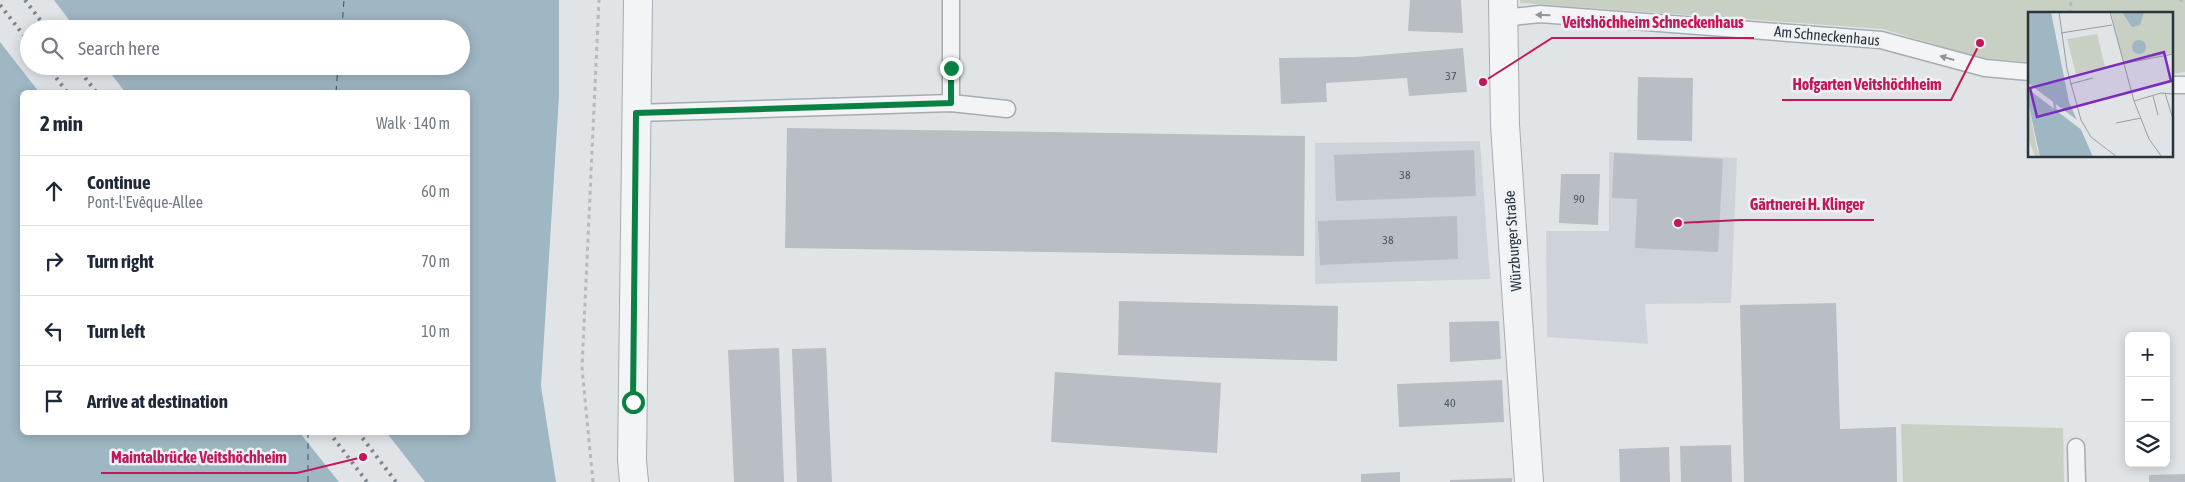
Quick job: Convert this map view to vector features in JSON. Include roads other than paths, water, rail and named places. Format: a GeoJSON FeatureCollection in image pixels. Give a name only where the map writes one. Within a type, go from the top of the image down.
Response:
{"type":"FeatureCollection","features":[{"type":"Feature","properties":{"kind":"street"},"geometry":{"type":"LineString","coordinates":[[634,482],[632,460],[638,0]]}},
{"type":"Feature","properties":{"kind":"street","name":"Würzburger Straße"},"geometry":{"type":"LineString","coordinates":[[1503,9],[1505,125],[1529,482]]}},
{"type":"Feature","properties":{"kind":"lane"},"geometry":{"type":"LineString","coordinates":[[951,0],[951,103]]}},
{"type":"Feature","properties":{"kind":"lane","name":"Am Schneckenhaus"},"geometry":{"type":"LineString","coordinates":[[1503,9],[1540,14],[1881,40],[1985,68],[2028,72]]}},
{"type":"Feature","properties":{"kind":"lane"},"geometry":{"type":"LineString","coordinates":[[2172,85],[2185,85]]}},
{"type":"Feature","properties":{"kind":"lane"},"geometry":{"type":"LineString","coordinates":[[636,113],[951,103],[1007,109]]}},
{"type":"Feature","properties":{"kind":"lane"},"geometry":{"type":"LineString","coordinates":[[2076,447],[2077,482]]}},
{"type":"Feature","properties":{"kind":"water"},"geometry":{"type":"Polygon","coordinates":[[[0,0],[559,0],[559,96],[541,386],[556,482],[0,482],[0,0]]]}},
{"type":"Feature","properties":{"kind":"railway"},"geometry":{"type":"LineString","coordinates":[[25,0],[40,20]]}},
{"type":"Feature","properties":{"kind":"railway"},"geometry":{"type":"LineString","coordinates":[[0,5],[20,31]]}},
{"type":"Feature","properties":{"kind":"railway"},"geometry":{"type":"LineString","coordinates":[[54,75],[65,90]]}},
{"type":"Feature","properties":{"kind":"railway"},"geometry":{"type":"LineString","coordinates":[[83,75],[94,90]]}},
{"type":"Feature","properties":{"kind":"railway"},"geometry":{"type":"LineString","coordinates":[[331,435],[367,482]]}},
{"type":"Feature","properties":{"kind":"railway"},"geometry":{"type":"LineString","coordinates":[[360,435],[396,482]]}},
{"type":"Feature","properties":{"kind":"place","name":"Hofgarten Veitshöchheim"},"geometry":{"type":"Point","coordinates":[1980,43]}},
{"type":"Feature","properties":{"kind":"place","name":"Veitshöchheim Schneckenhaus"},"geometry":{"type":"Point","coordinates":[1483,82]}},
{"type":"Feature","properties":{"kind":"place","name":"Gärtnerei H. Klinger"},"geometry":{"type":"Point","coordinates":[1678,223]}},
{"type":"Feature","properties":{"kind":"place","name":"Maintalbrücke Veitshöchheim"},"geometry":{"type":"Point","coordinates":[363,457]}}]}
